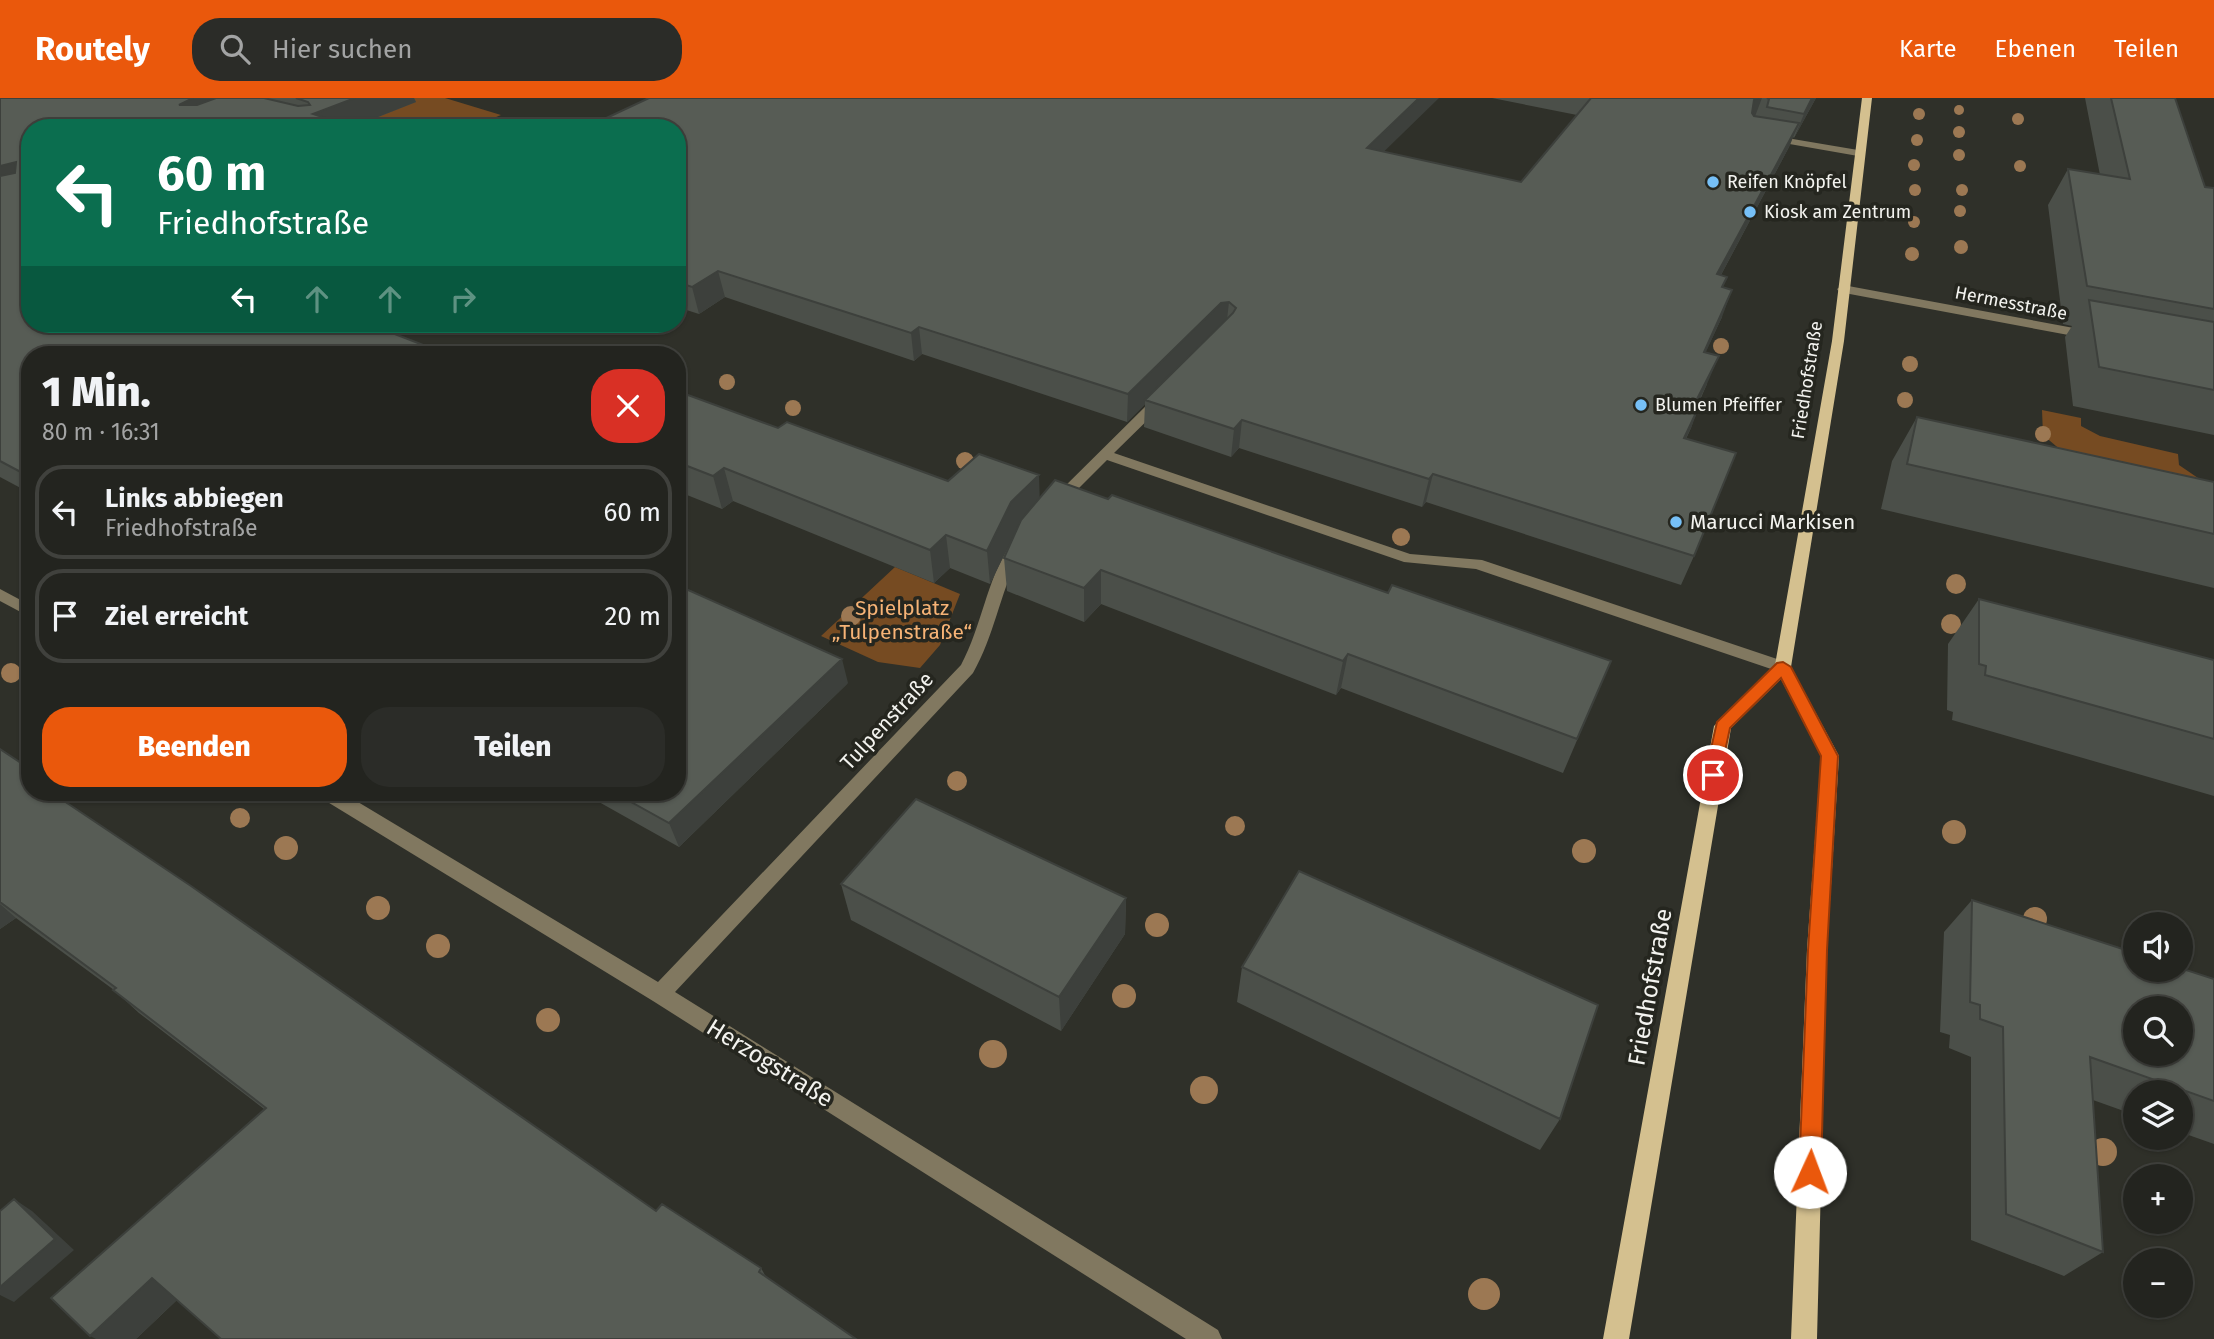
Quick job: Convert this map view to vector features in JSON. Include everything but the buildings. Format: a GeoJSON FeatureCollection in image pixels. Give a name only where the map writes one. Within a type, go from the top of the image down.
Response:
{"type":"FeatureCollection","features":[{"type":"Feature","properties":{"kind":"main road","name":"Friedhofstraße"},"geometry":{"type":"LineString","coordinates":[[1616,1339],[1723,726],[1783,667],[1838,341],[1858,153],[1867,98]]}},
{"type":"Feature","properties":{"kind":"main road"},"geometry":{"type":"LineString","coordinates":[[1783,667],[1830,756],[1817,950],[1804,1339]]}},
{"type":"Feature","properties":{"kind":"street"},"geometry":{"type":"LineString","coordinates":[[1762,137],[1858,153]]}},
{"type":"Feature","properties":{"kind":"street","name":"Hermesstraße"},"geometry":{"type":"LineString","coordinates":[[1843,289],[2105,338]]}},
{"type":"Feature","properties":{"kind":"street"},"geometry":{"type":"LineString","coordinates":[[1048,511],[1170,391]]}},
{"type":"Feature","properties":{"kind":"street"},"geometry":{"type":"LineString","coordinates":[[1105,455],[1409,559],[1477,564],[1783,667]]}},
{"type":"Feature","properties":{"kind":"street","name":"Tulpenstraße"},"geometry":{"type":"LineString","coordinates":[[660,994],[967,668],[978,651],[1008,558],[1030,529]]}},
{"type":"Feature","properties":{"kind":"street"},"geometry":{"type":"LineString","coordinates":[[0,594],[21,607]]}},
{"type":"Feature","properties":{"kind":"street","name":"Herzogstraße"},"geometry":{"type":"LineString","coordinates":[[341,801],[660,994],[1209,1339]]}},
{"type":"Feature","properties":{"kind":"green space"},"geometry":{"type":"Polygon","coordinates":[[[292,98],[445,98],[501,115],[491,119],[340,119],[285,101],[292,98]]]}},
{"type":"Feature","properties":{"kind":"green space"},"geometry":{"type":"Polygon","coordinates":[[[2042,410],[2081,418],[2081,426],[2100,436],[2178,454],[2179,465],[2198,478],[2203,510],[2069,457],[2043,435],[2042,410]]]}},
{"type":"Feature","properties":{"kind":"green space","name":"Spielplatz „Tulpenstraße“"},"geometry":{"type":"Polygon","coordinates":[[[895,567],[960,594],[940,645],[920,668],[878,662],[821,636],[895,567]]]}},
{"type":"Feature","properties":{"kind":"place","name":"Reifen Knöpfel"},"geometry":{"type":"Point","coordinates":[1713,182]}},
{"type":"Feature","properties":{"kind":"place","name":"Kiosk am Zentrum"},"geometry":{"type":"Point","coordinates":[1750,212]}},
{"type":"Feature","properties":{"kind":"place","name":"Blumen Pfeiffer"},"geometry":{"type":"Point","coordinates":[1641,405]}},
{"type":"Feature","properties":{"kind":"place","name":"Marucci Markisen"},"geometry":{"type":"Point","coordinates":[1676,522]}},
{"type":"Feature","properties":{"kind":"route"},"geometry":{"type":"LineString","coordinates":[[1713,775],[1723,726],[1783,667],[1830,756],[1817,950],[1810,1172]]}}]}
